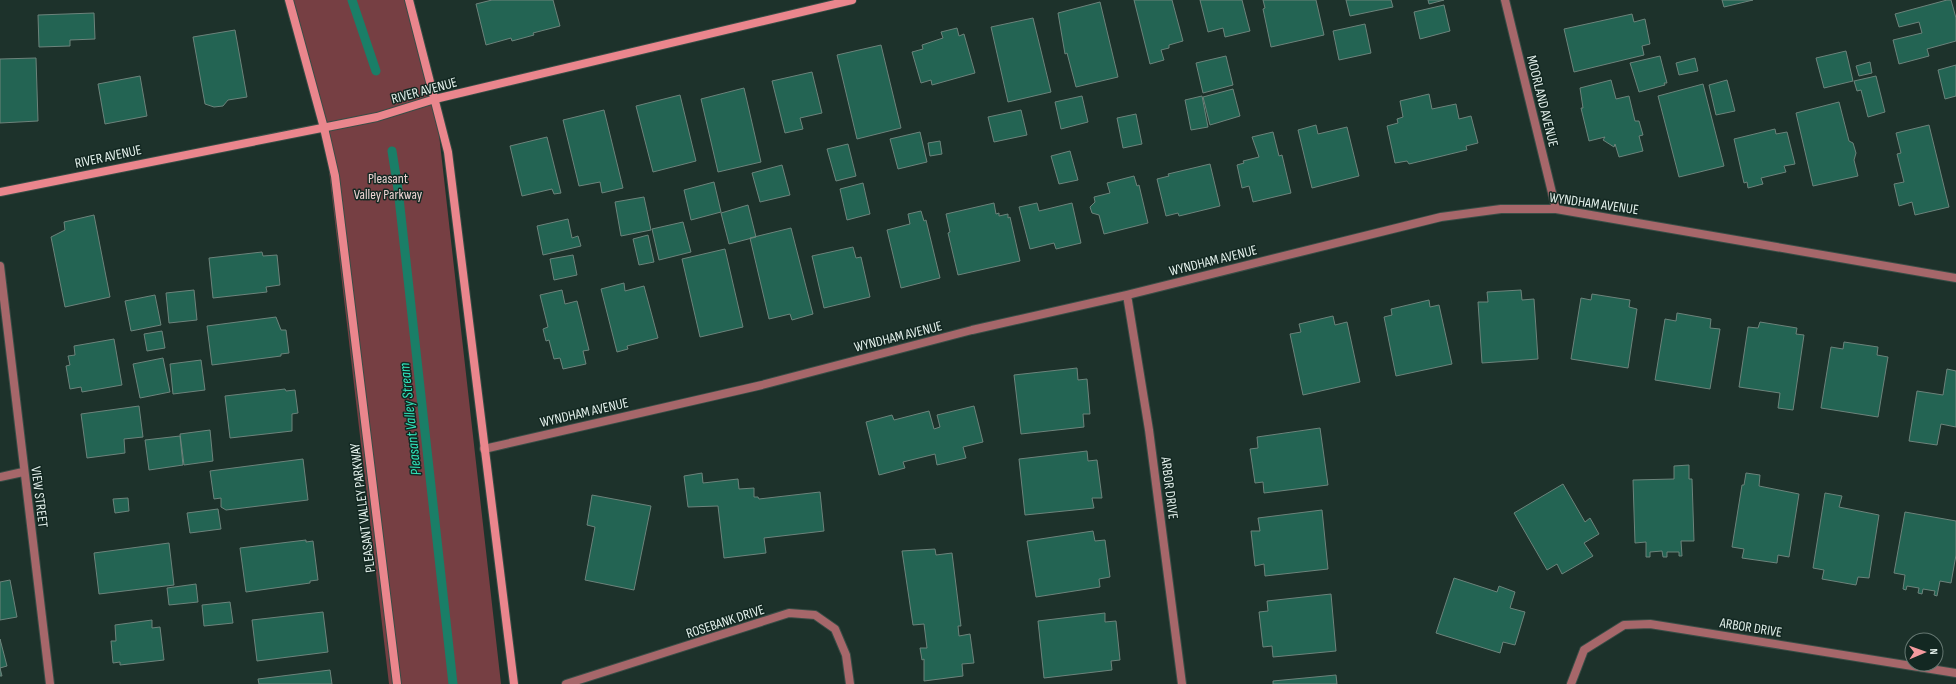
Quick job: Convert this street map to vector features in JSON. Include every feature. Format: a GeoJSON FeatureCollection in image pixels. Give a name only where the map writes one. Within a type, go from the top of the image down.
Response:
{"type":"FeatureCollection","features":[{"type":"Feature","properties":{"kind":"street","name":"PLEASANT VALLEY PARKWAY"},"geometry":{"type":"LineString","coordinates":[[289,0],[324,128],[335,176],[397,684]]}},
{"type":"Feature","properties":{"kind":"street"},"geometry":{"type":"LineString","coordinates":[[410,0],[448,152],[514,684]]}},
{"type":"Feature","properties":{"kind":"street","name":"RIVER AVENUE"},"geometry":{"type":"LineString","coordinates":[[0,192],[179,155],[376,117],[435,99],[852,0]]}},
{"type":"Feature","properties":{"kind":"street","name":"MOORLAND AVENUE"},"geometry":{"type":"LineString","coordinates":[[1504,0],[1556,209]]}},
{"type":"Feature","properties":{"kind":"street","name":"WYNDHAM AVENUE"},"geometry":{"type":"LineString","coordinates":[[484,449],[762,384],[972,330],[1127,295],[1441,217],[1502,209],[1556,209],[1956,278]]}},
{"type":"Feature","properties":{"kind":"street","name":"VIEW STREET"},"geometry":{"type":"LineString","coordinates":[[0,266],[23,472],[50,684]]}},
{"type":"Feature","properties":{"kind":"street","name":"ARBOR DRIVE"},"geometry":{"type":"LineString","coordinates":[[1127,295],[1149,430],[1182,684]]}},
{"type":"Feature","properties":{"kind":"street"},"geometry":{"type":"LineString","coordinates":[[0,477],[23,472]]}},
{"type":"Feature","properties":{"kind":"street","name":"ROSEBANK DRIVE"},"geometry":{"type":"LineString","coordinates":[[566,684],[789,613],[815,615],[835,629],[846,655],[850,684]]}},
{"type":"Feature","properties":{"kind":"street","name":"ARBOR DRIVE"},"geometry":{"type":"LineString","coordinates":[[1571,684],[1584,650],[1624,625],[1650,624],[1956,673]]}},
{"type":"Feature","properties":{"kind":"green space","name":"Pleasant Valley Parkway"},"geometry":{"type":"Polygon","coordinates":[[[293,0],[410,0],[435,99],[501,684],[389,684],[324,128],[293,0]]]}},
{"type":"Feature","properties":{"kind":"building"},"geometry":{"type":"Polygon","coordinates":[[[492,0],[553,0],[560,26],[533,33],[534,35],[512,41],[511,38],[486,45],[476,4],[492,0]]]}},
{"type":"Feature","properties":{"kind":"building"},"geometry":{"type":"Polygon","coordinates":[[[1134,0],[1172,0],[1183,41],[1169,45],[1169,48],[1161,50],[1164,60],[1150,64],[1134,0]]]}},
{"type":"Feature","properties":{"kind":"building"},"geometry":{"type":"Polygon","coordinates":[[[1200,0],[1242,0],[1250,31],[1225,37],[1223,28],[1208,32],[1200,0]]]}},
{"type":"Feature","properties":{"kind":"building"},"geometry":{"type":"Polygon","coordinates":[[[1263,0],[1316,0],[1324,35],[1271,47],[1263,9],[1265,8],[1263,0]]]}},
{"type":"Feature","properties":{"kind":"building"},"geometry":{"type":"Polygon","coordinates":[[[1346,0],[1391,0],[1393,7],[1350,16],[1346,0]]]}},
{"type":"Feature","properties":{"kind":"building"},"geometry":{"type":"Polygon","coordinates":[[[1428,0],[1444,0],[1429,4],[1428,0]]]}},
{"type":"Feature","properties":{"kind":"building"},"geometry":{"type":"Polygon","coordinates":[[[1722,0],[1753,0],[1724,7],[1722,0]]]}},
{"type":"Feature","properties":{"kind":"building"},"geometry":{"type":"Polygon","coordinates":[[[1951,0],[1956,18],[1956,41],[1927,49],[1929,56],[1899,64],[1893,40],[1922,33],[1919,22],[1899,27],[1895,14],[1951,0]]]}},
{"type":"Feature","properties":{"kind":"building"},"geometry":{"type":"Polygon","coordinates":[[[1100,2],[1118,77],[1076,87],[1067,53],[1065,54],[1058,13],[1100,2]]]}},
{"type":"Feature","properties":{"kind":"building"},"geometry":{"type":"Polygon","coordinates":[[[1444,5],[1450,31],[1420,39],[1414,12],[1444,5]]]}},
{"type":"Feature","properties":{"kind":"building"},"geometry":{"type":"Polygon","coordinates":[[[94,13],[95,39],[70,40],[70,46],[39,47],[38,15],[94,13]]]}},
{"type":"Feature","properties":{"kind":"building"},"geometry":{"type":"Polygon","coordinates":[[[1632,14],[1634,22],[1645,19],[1650,44],[1642,46],[1644,55],[1574,72],[1564,29],[1632,14]]]}},
{"type":"Feature","properties":{"kind":"building"},"geometry":{"type":"Polygon","coordinates":[[[1033,18],[1051,92],[1008,102],[991,27],[1033,18]]]}},
{"type":"Feature","properties":{"kind":"building"},"geometry":{"type":"Polygon","coordinates":[[[1365,24],[1371,53],[1339,60],[1333,31],[1365,24]]]}},
{"type":"Feature","properties":{"kind":"building"},"geometry":{"type":"Polygon","coordinates":[[[957,28],[959,36],[964,34],[975,73],[932,85],[931,80],[921,83],[912,52],[923,49],[922,45],[943,38],[941,32],[957,28]]]}},
{"type":"Feature","properties":{"kind":"building"},"geometry":{"type":"Polygon","coordinates":[[[235,30],[247,97],[228,100],[223,106],[214,107],[205,104],[193,37],[235,30]]]}},
{"type":"Feature","properties":{"kind":"building"},"geometry":{"type":"Polygon","coordinates":[[[881,45],[901,128],[857,139],[837,55],[881,45]]]}},
{"type":"Feature","properties":{"kind":"building"},"geometry":{"type":"Polygon","coordinates":[[[1846,51],[1853,81],[1824,88],[1816,58],[1846,51]]]}},
{"type":"Feature","properties":{"kind":"building"},"geometry":{"type":"Polygon","coordinates":[[[1226,56],[1233,85],[1203,93],[1196,63],[1226,56]]]}},
{"type":"Feature","properties":{"kind":"building"},"geometry":{"type":"Polygon","coordinates":[[[1660,56],[1667,83],[1664,83],[1665,85],[1639,92],[1630,63],[1660,56]]]}},
{"type":"Feature","properties":{"kind":"building"},"geometry":{"type":"Polygon","coordinates":[[[36,58],[38,121],[0,123],[0,59],[36,58]]]}},
{"type":"Feature","properties":{"kind":"building"},"geometry":{"type":"Polygon","coordinates":[[[1695,58],[1698,71],[1679,75],[1676,63],[1695,58]]]}},
{"type":"Feature","properties":{"kind":"building"},"geometry":{"type":"Polygon","coordinates":[[[1870,62],[1872,73],[1859,76],[1856,66],[1870,62]]]}},
{"type":"Feature","properties":{"kind":"building"},"geometry":{"type":"Polygon","coordinates":[[[1956,65],[1956,96],[1945,99],[1938,70],[1956,65]]]}},
{"type":"Feature","properties":{"kind":"building"},"geometry":{"type":"Polygon","coordinates":[[[812,72],[822,113],[800,118],[803,129],[785,133],[772,81],[812,72]]]}},
{"type":"Feature","properties":{"kind":"building"},"geometry":{"type":"Polygon","coordinates":[[[140,76],[147,116],[105,124],[98,84],[140,76]]]}},
{"type":"Feature","properties":{"kind":"building"},"geometry":{"type":"Polygon","coordinates":[[[1876,76],[1885,112],[1868,117],[1861,90],[1857,91],[1854,81],[1876,76]]]}},
{"type":"Feature","properties":{"kind":"building"},"geometry":{"type":"Polygon","coordinates":[[[1611,80],[1616,99],[1629,96],[1635,121],[1639,121],[1643,135],[1639,136],[1643,151],[1619,157],[1615,144],[1614,147],[1603,140],[1605,137],[1589,141],[1581,108],[1583,108],[1580,88],[1611,80]]]}},
{"type":"Feature","properties":{"kind":"building"},"geometry":{"type":"Polygon","coordinates":[[[1727,80],[1735,111],[1716,115],[1709,85],[1727,80]]]}},
{"type":"Feature","properties":{"kind":"building"},"geometry":{"type":"Polygon","coordinates":[[[1703,84],[1724,166],[1679,177],[1658,96],[1703,84]]]}},
{"type":"Feature","properties":{"kind":"building"},"geometry":{"type":"Polygon","coordinates":[[[744,88],[761,162],[718,172],[701,99],[744,88]]]}},
{"type":"Feature","properties":{"kind":"building"},"geometry":{"type":"Polygon","coordinates":[[[1233,89],[1240,116],[1210,125],[1203,97],[1233,89]]]}},
{"type":"Feature","properties":{"kind":"building"},"geometry":{"type":"Polygon","coordinates":[[[1429,94],[1432,109],[1456,104],[1459,119],[1471,116],[1478,143],[1466,146],[1467,150],[1409,164],[1407,161],[1395,163],[1387,126],[1398,123],[1397,119],[1403,117],[1400,101],[1429,94]]]}},
{"type":"Feature","properties":{"kind":"building"},"geometry":{"type":"Polygon","coordinates":[[[680,95],[696,161],[653,172],[636,106],[680,95]]]}},
{"type":"Feature","properties":{"kind":"building"},"geometry":{"type":"Polygon","coordinates":[[[1082,96],[1088,122],[1061,129],[1055,102],[1082,96]]]}},
{"type":"Feature","properties":{"kind":"building"},"geometry":{"type":"Polygon","coordinates":[[[1202,96],[1208,127],[1191,130],[1185,100],[1202,96]]]}},
{"type":"Feature","properties":{"kind":"building"},"geometry":{"type":"Polygon","coordinates":[[[1839,102],[1849,141],[1853,143],[1856,153],[1854,160],[1858,176],[1813,186],[1796,113],[1839,102]]]}},
{"type":"Feature","properties":{"kind":"building"},"geometry":{"type":"Polygon","coordinates":[[[604,110],[623,188],[602,193],[600,182],[579,186],[563,120],[604,110]]]}},
{"type":"Feature","properties":{"kind":"building"},"geometry":{"type":"Polygon","coordinates":[[[1021,110],[1027,135],[994,142],[988,117],[1021,110]]]}},
{"type":"Feature","properties":{"kind":"building"},"geometry":{"type":"Polygon","coordinates":[[[1136,114],[1142,144],[1123,148],[1117,118],[1136,114]]]}},
{"type":"Feature","properties":{"kind":"building"},"geometry":{"type":"Polygon","coordinates":[[[1316,125],[1318,134],[1347,127],[1359,176],[1312,188],[1298,130],[1316,125]]]}},
{"type":"Feature","properties":{"kind":"building"},"geometry":{"type":"Polygon","coordinates":[[[1929,125],[1949,207],[1915,215],[1912,202],[1899,206],[1894,184],[1904,182],[1897,154],[1901,153],[1896,133],[1929,125]]]}},
{"type":"Feature","properties":{"kind":"building"},"geometry":{"type":"Polygon","coordinates":[[[1775,129],[1776,134],[1787,132],[1795,164],[1784,166],[1786,172],[1761,178],[1763,184],[1748,188],[1747,182],[1744,183],[1734,139],[1775,129]]]}},
{"type":"Feature","properties":{"kind":"building"},"geometry":{"type":"Polygon","coordinates":[[[920,132],[927,162],[898,169],[890,139],[920,132]]]}},
{"type":"Feature","properties":{"kind":"building"},"geometry":{"type":"Polygon","coordinates":[[[1273,132],[1279,156],[1282,155],[1291,193],[1253,202],[1249,186],[1242,188],[1237,165],[1244,163],[1243,161],[1259,157],[1252,137],[1273,132]]]}},
{"type":"Feature","properties":{"kind":"building"},"geometry":{"type":"Polygon","coordinates":[[[547,137],[561,193],[554,194],[552,189],[522,196],[510,146],[547,137]]]}},
{"type":"Feature","properties":{"kind":"building"},"geometry":{"type":"Polygon","coordinates":[[[940,141],[942,154],[930,156],[928,143],[940,141]]]}},
{"type":"Feature","properties":{"kind":"building"},"geometry":{"type":"Polygon","coordinates":[[[848,144],[856,176],[836,181],[827,149],[848,144]]]}},
{"type":"Feature","properties":{"kind":"building"},"geometry":{"type":"Polygon","coordinates":[[[1070,151],[1078,180],[1059,184],[1051,156],[1070,151]]]}},
{"type":"Feature","properties":{"kind":"building"},"geometry":{"type":"Polygon","coordinates":[[[1210,164],[1220,206],[1179,216],[1178,213],[1166,216],[1157,179],[1169,176],[1168,174],[1210,164]]]}},
{"type":"Feature","properties":{"kind":"building"},"geometry":{"type":"Polygon","coordinates":[[[782,165],[790,195],[760,202],[752,173],[782,165]]]}},
{"type":"Feature","properties":{"kind":"building"},"geometry":{"type":"Polygon","coordinates":[[[1134,176],[1137,186],[1139,185],[1148,223],[1104,234],[1099,215],[1092,213],[1090,207],[1095,202],[1094,197],[1110,193],[1107,183],[1134,176]]]}},
{"type":"Feature","properties":{"kind":"building"},"geometry":{"type":"Polygon","coordinates":[[[714,182],[721,212],[691,220],[684,190],[714,182]]]}},
{"type":"Feature","properties":{"kind":"building"},"geometry":{"type":"Polygon","coordinates":[[[863,183],[870,214],[847,220],[840,189],[863,183]]]}},
{"type":"Feature","properties":{"kind":"building"},"geometry":{"type":"Polygon","coordinates":[[[644,197],[651,230],[621,236],[615,202],[644,197]]]}},
{"type":"Feature","properties":{"kind":"building"},"geometry":{"type":"Polygon","coordinates":[[[994,203],[996,214],[999,213],[999,216],[1008,214],[1008,218],[1010,217],[1020,261],[958,275],[948,233],[950,232],[946,214],[994,203]]]}},
{"type":"Feature","properties":{"kind":"building"},"geometry":{"type":"Polygon","coordinates":[[[1037,203],[1039,211],[1072,203],[1081,243],[1056,249],[1054,243],[1030,249],[1019,207],[1037,203]]]}},
{"type":"Feature","properties":{"kind":"building"},"geometry":{"type":"Polygon","coordinates":[[[748,205],[756,237],[729,244],[721,213],[748,205]]]}},
{"type":"Feature","properties":{"kind":"building"},"geometry":{"type":"Polygon","coordinates":[[[921,211],[924,221],[926,220],[940,278],[901,288],[887,230],[910,224],[908,214],[921,211]]]}},
{"type":"Feature","properties":{"kind":"building"},"geometry":{"type":"Polygon","coordinates":[[[94,215],[110,297],[65,307],[51,237],[65,230],[64,222],[94,215]]]}},
{"type":"Feature","properties":{"kind":"building"},"geometry":{"type":"Polygon","coordinates":[[[568,219],[572,238],[578,236],[581,246],[543,255],[537,226],[568,219]]]}},
{"type":"Feature","properties":{"kind":"building"},"geometry":{"type":"Polygon","coordinates":[[[683,222],[691,252],[659,260],[652,229],[683,222]]]}},
{"type":"Feature","properties":{"kind":"building"},"geometry":{"type":"Polygon","coordinates":[[[791,228],[813,314],[792,320],[790,314],[769,319],[750,238],[791,228]]]}},
{"type":"Feature","properties":{"kind":"building"},"geometry":{"type":"Polygon","coordinates":[[[648,235],[654,262],[639,265],[633,239],[648,235]]]}},
{"type":"Feature","properties":{"kind":"building"},"geometry":{"type":"Polygon","coordinates":[[[853,247],[856,258],[861,257],[870,297],[824,308],[812,256],[853,247]]]}},
{"type":"Feature","properties":{"kind":"building"},"geometry":{"type":"Polygon","coordinates":[[[725,249],[743,327],[700,337],[682,259],[725,249]]]}},
{"type":"Feature","properties":{"kind":"building"},"geometry":{"type":"Polygon","coordinates":[[[262,252],[263,256],[277,255],[280,285],[266,287],[267,292],[213,298],[209,258],[262,252]]]}},
{"type":"Feature","properties":{"kind":"building"},"geometry":{"type":"Polygon","coordinates":[[[573,255],[577,275],[554,280],[550,259],[573,255]]]}},
{"type":"Feature","properties":{"kind":"building"},"geometry":{"type":"Polygon","coordinates":[[[624,283],[625,291],[644,286],[658,338],[627,346],[628,349],[617,352],[601,289],[624,283]]]}},
{"type":"Feature","properties":{"kind":"building"},"geometry":{"type":"Polygon","coordinates":[[[194,290],[197,320],[169,323],[166,293],[194,290]]]}},
{"type":"Feature","properties":{"kind":"building"},"geometry":{"type":"Polygon","coordinates":[[[562,290],[565,304],[577,301],[589,350],[583,351],[586,364],[563,369],[560,358],[554,359],[549,340],[546,341],[543,329],[548,327],[540,295],[562,290]]]}},
{"type":"Feature","properties":{"kind":"building"},"geometry":{"type":"Polygon","coordinates":[[[1521,290],[1522,300],[1534,299],[1538,359],[1482,363],[1478,302],[1488,302],[1487,292],[1521,290]]]}},
{"type":"Feature","properties":{"kind":"building"},"geometry":{"type":"Polygon","coordinates":[[[1592,294],[1630,300],[1629,307],[1637,309],[1628,368],[1571,359],[1581,298],[1591,300],[1592,294]]]}},
{"type":"Feature","properties":{"kind":"building"},"geometry":{"type":"Polygon","coordinates":[[[155,295],[161,325],[131,331],[125,301],[155,295]]]}},
{"type":"Feature","properties":{"kind":"building"},"geometry":{"type":"Polygon","coordinates":[[[1429,300],[1430,307],[1439,305],[1452,364],[1396,376],[1384,317],[1392,315],[1391,309],[1429,300]]]}},
{"type":"Feature","properties":{"kind":"building"},"geometry":{"type":"Polygon","coordinates":[[[1677,313],[1711,319],[1710,328],[1720,329],[1710,389],[1655,380],[1665,319],[1676,321],[1677,313]]]}},
{"type":"Feature","properties":{"kind":"building"},"geometry":{"type":"Polygon","coordinates":[[[1333,316],[1335,325],[1347,322],[1360,382],[1303,395],[1290,334],[1301,332],[1299,324],[1333,316]]]}},
{"type":"Feature","properties":{"kind":"building"},"geometry":{"type":"Polygon","coordinates":[[[276,317],[281,330],[286,330],[289,353],[281,354],[281,356],[212,365],[207,326],[276,317]]]}},
{"type":"Feature","properties":{"kind":"building"},"geometry":{"type":"Polygon","coordinates":[[[1760,322],[1797,328],[1796,334],[1804,335],[1793,410],[1778,408],[1780,393],[1739,387],[1748,327],[1758,328],[1760,322]]]}},
{"type":"Feature","properties":{"kind":"building"},"geometry":{"type":"Polygon","coordinates":[[[162,331],[165,348],[147,351],[144,334],[162,331]]]}},
{"type":"Feature","properties":{"kind":"building"},"geometry":{"type":"Polygon","coordinates":[[[114,339],[122,385],[82,392],[81,387],[70,389],[66,366],[70,365],[68,356],[75,355],[74,346],[114,339]]]}},
{"type":"Feature","properties":{"kind":"building"},"geometry":{"type":"Polygon","coordinates":[[[1844,342],[1878,347],[1877,355],[1888,357],[1878,417],[1821,408],[1831,347],[1843,349],[1844,342]]]}},
{"type":"Feature","properties":{"kind":"building"},"geometry":{"type":"Polygon","coordinates":[[[163,358],[170,392],[140,398],[133,364],[163,358]]]}},
{"type":"Feature","properties":{"kind":"building"},"geometry":{"type":"Polygon","coordinates":[[[201,360],[205,390],[173,394],[170,364],[201,360]]]}},
{"type":"Feature","properties":{"kind":"building"},"geometry":{"type":"Polygon","coordinates":[[[1077,368],[1078,380],[1087,379],[1090,414],[1083,414],[1084,427],[1021,434],[1014,375],[1077,368]]]}},
{"type":"Feature","properties":{"kind":"building"},"geometry":{"type":"Polygon","coordinates":[[[1947,369],[1956,371],[1956,427],[1941,424],[1937,445],[1909,441],[1917,391],[1943,395],[1947,369]]]}},
{"type":"Feature","properties":{"kind":"building"},"geometry":{"type":"Polygon","coordinates":[[[285,389],[286,391],[295,390],[298,413],[292,414],[292,431],[230,438],[225,396],[285,389]]]}},
{"type":"Feature","properties":{"kind":"building"},"geometry":{"type":"Polygon","coordinates":[[[139,406],[143,437],[124,439],[125,453],[87,458],[81,414],[139,406]]]}},
{"type":"Feature","properties":{"kind":"building"},"geometry":{"type":"Polygon","coordinates":[[[974,406],[983,442],[963,447],[966,458],[937,465],[935,454],[903,462],[905,468],[879,475],[866,422],[892,415],[894,420],[929,411],[934,429],[940,427],[937,415],[974,406]]]}},
{"type":"Feature","properties":{"kind":"building"},"geometry":{"type":"Polygon","coordinates":[[[1320,428],[1328,485],[1264,493],[1263,482],[1255,483],[1250,449],[1258,448],[1257,437],[1320,428]]]}},
{"type":"Feature","properties":{"kind":"building"},"geometry":{"type":"Polygon","coordinates":[[[210,430],[213,461],[184,465],[180,434],[210,430]]]}},
{"type":"Feature","properties":{"kind":"building"},"geometry":{"type":"Polygon","coordinates":[[[180,436],[183,465],[149,470],[145,440],[180,436]]]}},
{"type":"Feature","properties":{"kind":"building"},"geometry":{"type":"Polygon","coordinates":[[[1087,451],[1088,461],[1097,460],[1102,498],[1092,498],[1094,508],[1025,515],[1019,459],[1087,451]]]}},
{"type":"Feature","properties":{"kind":"building"},"geometry":{"type":"Polygon","coordinates":[[[303,459],[308,500],[226,510],[221,507],[221,498],[214,499],[210,471],[303,459]]]}},
{"type":"Feature","properties":{"kind":"building"},"geometry":{"type":"Polygon","coordinates":[[[1689,465],[1689,479],[1692,479],[1694,541],[1681,541],[1682,556],[1679,556],[1679,552],[1667,552],[1667,557],[1663,557],[1662,551],[1650,552],[1650,557],[1646,557],[1646,542],[1635,543],[1633,480],[1674,479],[1674,466],[1689,465]]]}},
{"type":"Feature","properties":{"kind":"building"},"geometry":{"type":"Polygon","coordinates":[[[702,473],[703,483],[738,479],[739,489],[754,488],[754,497],[758,497],[759,499],[820,492],[824,531],[764,538],[766,553],[724,558],[718,506],[688,507],[684,476],[702,473]]]}},
{"type":"Feature","properties":{"kind":"building"},"geometry":{"type":"Polygon","coordinates":[[[1746,473],[1760,475],[1759,486],[1799,494],[1789,557],[1778,555],[1777,563],[1742,558],[1744,549],[1732,547],[1742,485],[1744,485],[1746,473]]]}},
{"type":"Feature","properties":{"kind":"building"},"geometry":{"type":"Polygon","coordinates":[[[1563,484],[1585,522],[1590,518],[1599,534],[1584,543],[1593,556],[1562,574],[1557,564],[1547,570],[1514,513],[1563,484]]]}},
{"type":"Feature","properties":{"kind":"building"},"geometry":{"type":"Polygon","coordinates":[[[1825,493],[1842,496],[1839,507],[1879,515],[1869,578],[1858,577],[1856,585],[1822,579],[1824,570],[1813,568],[1825,493]]]}},
{"type":"Feature","properties":{"kind":"building"},"geometry":{"type":"Polygon","coordinates":[[[592,495],[651,506],[634,590],[585,580],[595,527],[587,525],[592,495]]]}},
{"type":"Feature","properties":{"kind":"building"},"geometry":{"type":"Polygon","coordinates":[[[128,498],[129,511],[115,513],[113,499],[128,498]]]}},
{"type":"Feature","properties":{"kind":"building"},"geometry":{"type":"Polygon","coordinates":[[[218,509],[221,529],[190,533],[187,513],[218,509]]]}},
{"type":"Feature","properties":{"kind":"building"},"geometry":{"type":"Polygon","coordinates":[[[1322,510],[1328,569],[1265,576],[1264,564],[1255,566],[1251,531],[1260,531],[1258,518],[1322,510]]]}},
{"type":"Feature","properties":{"kind":"building"},"geometry":{"type":"Polygon","coordinates":[[[1905,512],[1956,521],[1956,555],[1951,583],[1940,581],[1937,596],[1934,595],[1935,591],[1923,589],[1922,594],[1918,593],[1919,588],[1907,586],[1906,590],[1903,589],[1905,575],[1894,573],[1905,512]]]}},
{"type":"Feature","properties":{"kind":"building"},"geometry":{"type":"Polygon","coordinates":[[[1093,531],[1095,541],[1105,540],[1110,577],[1099,579],[1100,587],[1036,597],[1027,541],[1093,531]]]}},
{"type":"Feature","properties":{"kind":"building"},"geometry":{"type":"Polygon","coordinates":[[[306,540],[306,542],[313,541],[318,580],[310,581],[310,583],[246,592],[240,548],[306,540]]]}},
{"type":"Feature","properties":{"kind":"building"},"geometry":{"type":"Polygon","coordinates":[[[169,543],[174,585],[99,594],[94,553],[169,543]]]}},
{"type":"Feature","properties":{"kind":"building"},"geometry":{"type":"Polygon","coordinates":[[[935,549],[936,555],[952,553],[961,626],[958,626],[959,636],[970,634],[974,663],[962,664],[963,676],[924,681],[924,659],[922,660],[920,648],[927,648],[924,624],[913,625],[902,551],[935,549]]]}},
{"type":"Feature","properties":{"kind":"building"},"geometry":{"type":"Polygon","coordinates":[[[1454,578],[1497,592],[1499,586],[1515,592],[1510,608],[1525,612],[1515,645],[1503,642],[1500,653],[1436,633],[1454,578]]]}},
{"type":"Feature","properties":{"kind":"building"},"geometry":{"type":"Polygon","coordinates":[[[10,580],[17,617],[0,620],[0,582],[10,580]]]}},
{"type":"Feature","properties":{"kind":"building"},"geometry":{"type":"Polygon","coordinates":[[[196,584],[198,602],[169,605],[167,588],[196,584]]]}},
{"type":"Feature","properties":{"kind":"building"},"geometry":{"type":"Polygon","coordinates":[[[1331,594],[1336,651],[1273,657],[1272,646],[1263,647],[1259,612],[1268,611],[1267,601],[1331,594]]]}},
{"type":"Feature","properties":{"kind":"building"},"geometry":{"type":"Polygon","coordinates":[[[230,602],[233,623],[204,626],[202,605],[230,602]]]}},
{"type":"Feature","properties":{"kind":"building"},"geometry":{"type":"Polygon","coordinates":[[[323,612],[328,652],[257,661],[252,620],[323,612]]]}},
{"type":"Feature","properties":{"kind":"building"},"geometry":{"type":"Polygon","coordinates":[[[1105,613],[1105,622],[1116,621],[1120,660],[1111,661],[1112,670],[1044,678],[1038,621],[1105,613]]]}},
{"type":"Feature","properties":{"kind":"building"},"geometry":{"type":"Polygon","coordinates":[[[152,620],[152,628],[160,627],[164,660],[120,665],[120,662],[113,663],[111,641],[116,641],[115,625],[152,620]]]}},
{"type":"Feature","properties":{"kind":"building"},"geometry":{"type":"Polygon","coordinates":[[[0,639],[7,666],[0,668],[0,639]]]}},
{"type":"Feature","properties":{"kind":"building"},"geometry":{"type":"Polygon","coordinates":[[[330,670],[332,684],[259,684],[258,679],[330,670]]]}},
{"type":"Feature","properties":{"kind":"building"},"geometry":{"type":"Polygon","coordinates":[[[1336,675],[1337,684],[1273,684],[1273,681],[1336,675]]]}},
{"type":"Feature","properties":{"kind":"waterway","name":"Pleasant Valley Stream"},"geometry":{"type":"LineString","coordinates":[[352,0],[376,71]]}},
{"type":"Feature","properties":{"kind":"waterway","name":"Pleasant Valley Stream"},"geometry":{"type":"LineString","coordinates":[[392,151],[398,189],[453,684]]}}]}
